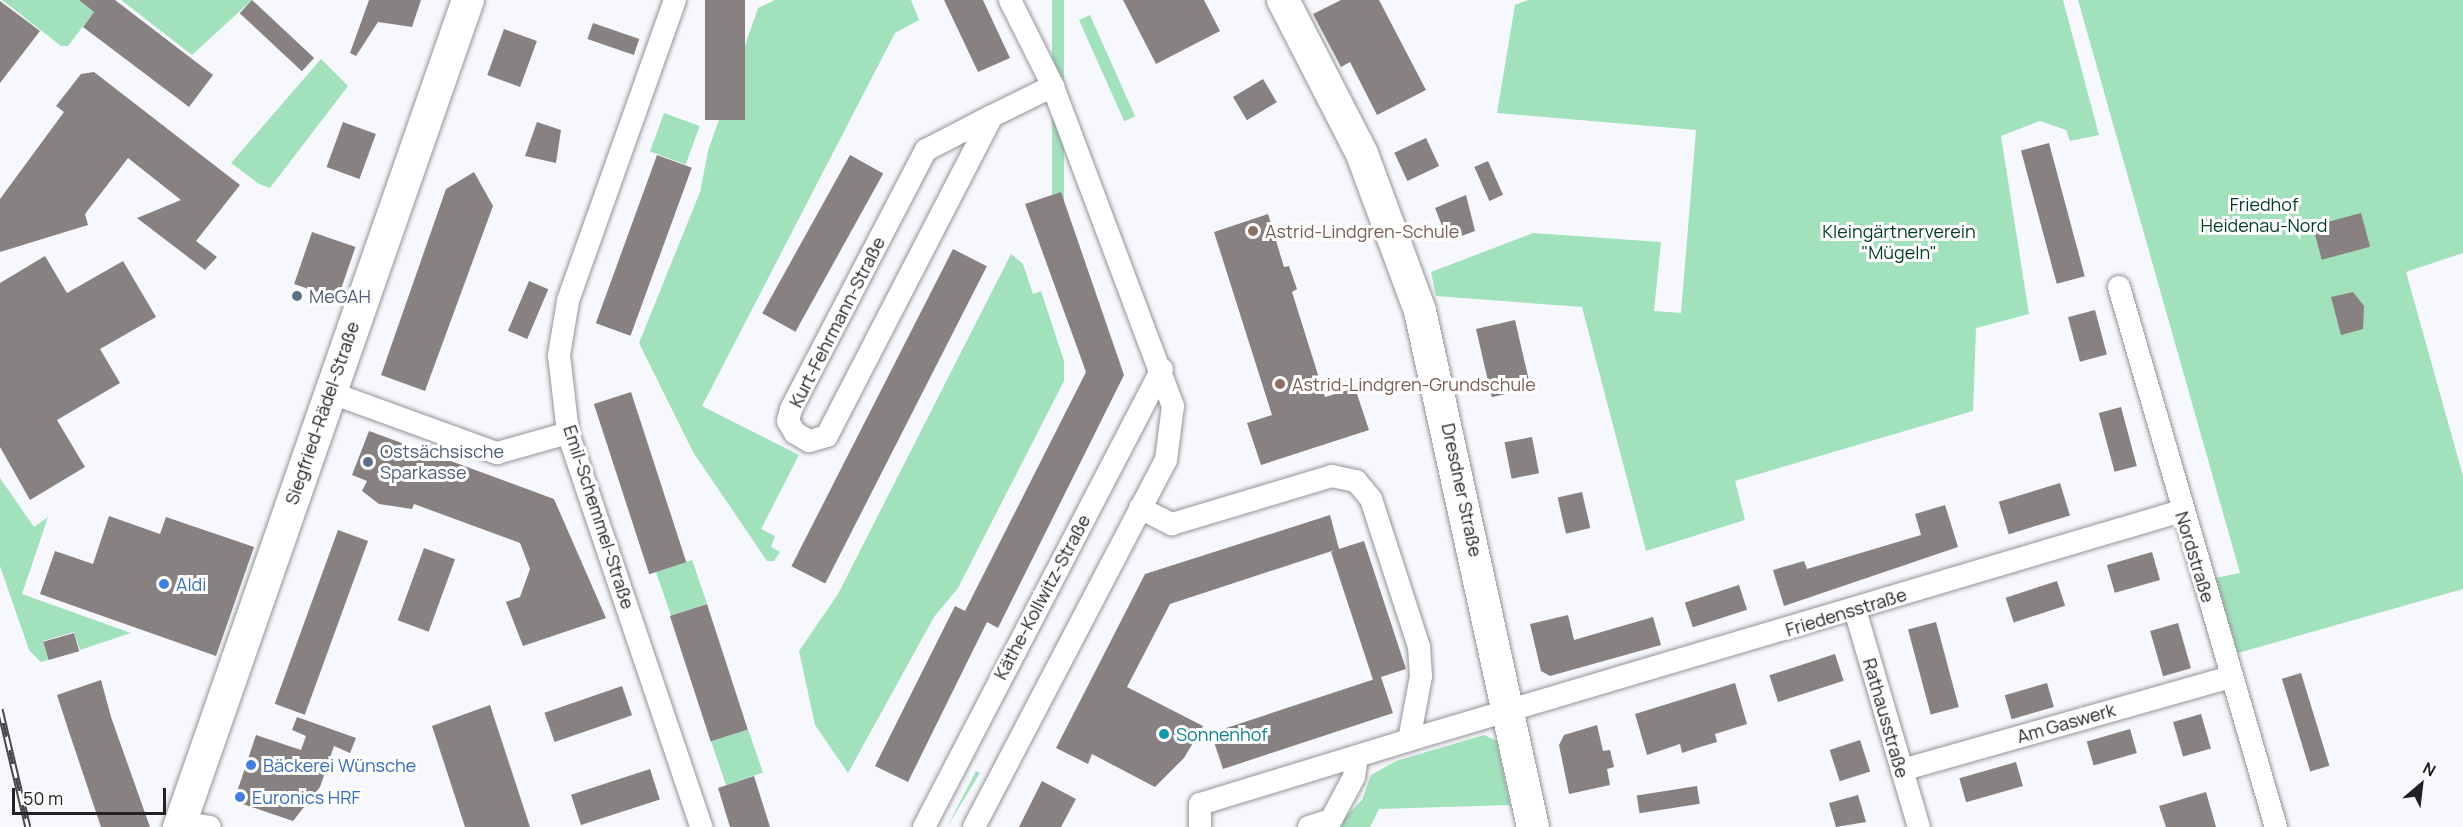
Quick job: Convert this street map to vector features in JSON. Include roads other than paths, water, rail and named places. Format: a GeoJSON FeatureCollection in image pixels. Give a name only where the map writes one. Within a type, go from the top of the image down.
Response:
{"type":"FeatureCollection","features":[{"type":"Feature","properties":{"kind":"street","name":"Siegfried-Rädel-Straße"},"geometry":{"type":"LineString","coordinates":[[179,825],[468,0]]}},
{"type":"Feature","properties":{"kind":"street","name":"Emil-Schemmel-Straße"},"geometry":{"type":"LineString","coordinates":[[675,0],[568,301],[559,355],[568,433],[701,827]]}},
{"type":"Feature","properties":{"kind":"street"},"geometry":{"type":"LineString","coordinates":[[974,827],[1166,460],[1173,406],[1162,369],[1053,86],[1010,0]]}},
{"type":"Feature","properties":{"kind":"street","name":"Dresdner Straße"},"geometry":{"type":"LineString","coordinates":[[1283,0],[1396,237],[1447,418],[1533,827]]}},
{"type":"Feature","properties":{"kind":"street","name":"Kurt-Fehrmann-Straße"},"geometry":{"type":"LineString","coordinates":[[992,116],[827,436],[809,441],[795,433],[788,422],[791,409],[926,150],[992,116],[1053,86]]}},
{"type":"Feature","properties":{"kind":"street","name":"Nordstraße"},"geometry":{"type":"LineString","coordinates":[[2119,287],[2181,510],[2276,827]]}},
{"type":"Feature","properties":{"kind":"street","name":"Käthe-Kollwitz-Straße"},"geometry":{"type":"LineString","coordinates":[[924,827],[1162,369]]}},
{"type":"Feature","properties":{"kind":"street"},"geometry":{"type":"LineString","coordinates":[[329,392],[496,453],[568,433]]}},
{"type":"Feature","properties":{"kind":"street"},"geometry":{"type":"LineString","coordinates":[[1140,508],[1173,524],[1332,476],[1356,481],[1371,499],[1419,647],[1421,676],[1409,740]]}},
{"type":"Feature","properties":{"kind":"street","name":"Friedensstraße"},"geometry":{"type":"LineString","coordinates":[[1200,827],[1200,804],[1409,740],[1854,610],[2181,510]]}},
{"type":"Feature","properties":{"kind":"street","name":"Rathausstraße"},"geometry":{"type":"LineString","coordinates":[[1854,610],[1919,827]]}},
{"type":"Feature","properties":{"kind":"street","name":"Am Gaswerk"},"geometry":{"type":"LineString","coordinates":[[1902,770],[2231,676]]}},
{"type":"Feature","properties":{"kind":"street"},"geometry":{"type":"LineString","coordinates":[[1309,827],[1331,820],[1354,777],[1357,756]]}},
{"type":"Feature","properties":{"kind":"street"},"geometry":{"type":"LineString","coordinates":[[179,825],[210,827]]}},
{"type":"Feature","properties":{"kind":"railway"},"geometry":{"type":"LineString","coordinates":[[0,709],[28,827]]}},
{"type":"Feature","properties":{"kind":"place","name":"Astrid-Lindgren-Schule"},"geometry":{"type":"Point","coordinates":[1253,231]}},
{"type":"Feature","properties":{"kind":"place","name":"MeGAH"},"geometry":{"type":"Point","coordinates":[297,296]}},
{"type":"Feature","properties":{"kind":"place","name":"Astrid-Lindgren-Grundschule"},"geometry":{"type":"Point","coordinates":[1280,384]}},
{"type":"Feature","properties":{"kind":"place","name":"Ostsächsische Sparkasse"},"geometry":{"type":"Point","coordinates":[368,462]}},
{"type":"Feature","properties":{"kind":"place","name":"Aldi"},"geometry":{"type":"Point","coordinates":[164,584]}},
{"type":"Feature","properties":{"kind":"place","name":"Sonnenhof"},"geometry":{"type":"Point","coordinates":[1164,734]}},
{"type":"Feature","properties":{"kind":"place","name":"Bäckerei Wünsche"},"geometry":{"type":"Point","coordinates":[251,765]}},
{"type":"Feature","properties":{"kind":"place","name":"Euronics HRF"},"geometry":{"type":"Point","coordinates":[240,797]}},
{"type":"Feature","properties":{"kind":"park label","name":"Friedhof Heidenau-Nord"},"geometry":{"type":"Point","coordinates":[2264,215]}},
{"type":"Feature","properties":{"kind":"park label","name":"Kleingärtnerverein \"Mügeln\""},"geometry":{"type":"Point","coordinates":[1899,242]}}]}
